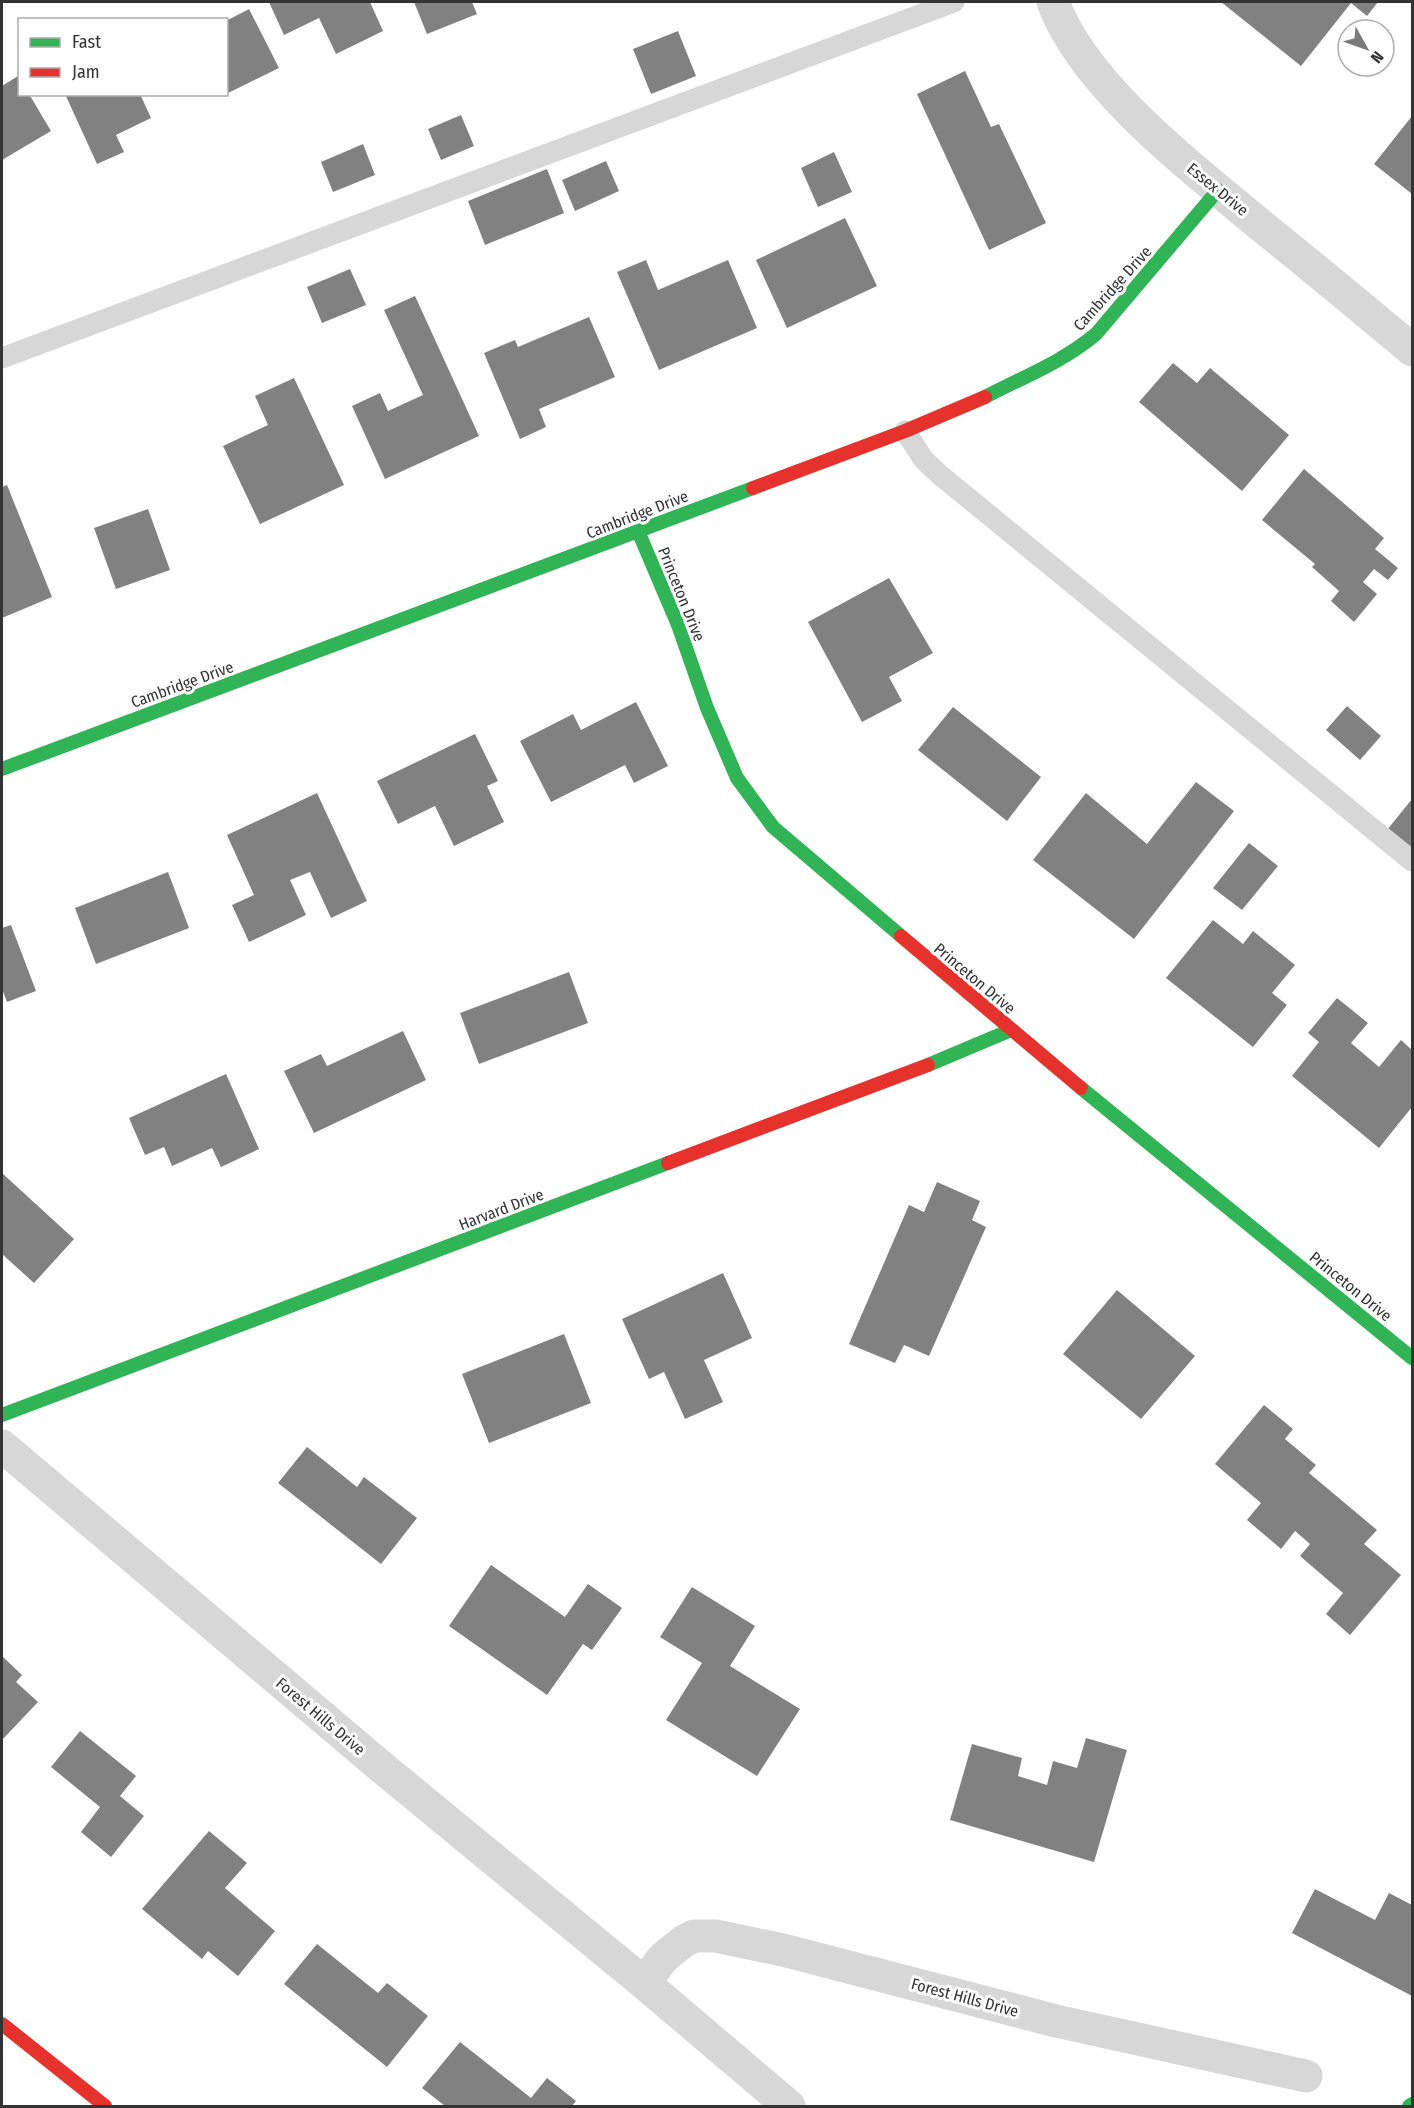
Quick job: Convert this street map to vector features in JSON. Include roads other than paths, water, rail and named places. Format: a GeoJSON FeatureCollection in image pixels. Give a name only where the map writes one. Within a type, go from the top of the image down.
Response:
{"type":"FeatureCollection","features":[{"type":"Feature","properties":{"kind":"street","name":"Essex Drive"},"geometry":{"type":"LineString","coordinates":[[1053,2],[1060,21],[1083,56],[1116,96],[1178,157],[1413,350]]}},
{"type":"Feature","properties":{"kind":"street","name":"Cambridge Drive"},"geometry":{"type":"LineString","coordinates":[[2,769],[410,618],[969,405],[1054,364],[1076,351],[1096,334],[1218,190]]}},
{"type":"Feature","properties":{"kind":"street","name":"Princeton Drive"},"geometry":{"type":"LineString","coordinates":[[638,531],[678,625],[707,708],[737,778],[751,800],[774,827],[1011,1030],[1413,1358]]}},
{"type":"Feature","properties":{"kind":"street","name":"Harvard Drive"},"geometry":{"type":"LineString","coordinates":[[2,1415],[912,1071],[1011,1030]]}},
{"type":"Feature","properties":{"kind":"street","name":"Forest Hills Drive"},"geometry":{"type":"LineString","coordinates":[[2,1446],[385,1770],[644,1983],[789,2106]]}},
{"type":"Feature","properties":{"kind":"street","name":"Forest Hills Drive"},"geometry":{"type":"LineString","coordinates":[[644,1983],[663,1958],[684,1941],[694,1936],[716,1936],[783,1950],[1056,2021],[1305,2076]]}},
{"type":"Feature","properties":{"kind":"street"},"geometry":{"type":"LineString","coordinates":[[2,2024],[105,2106]]}},
{"type":"Feature","properties":{"kind":"lane"},"geometry":{"type":"LineString","coordinates":[[2,358],[954,2]]}},
{"type":"Feature","properties":{"kind":"lane"},"geometry":{"type":"LineString","coordinates":[[905,431],[924,460],[940,475],[1413,861]]}}]}
